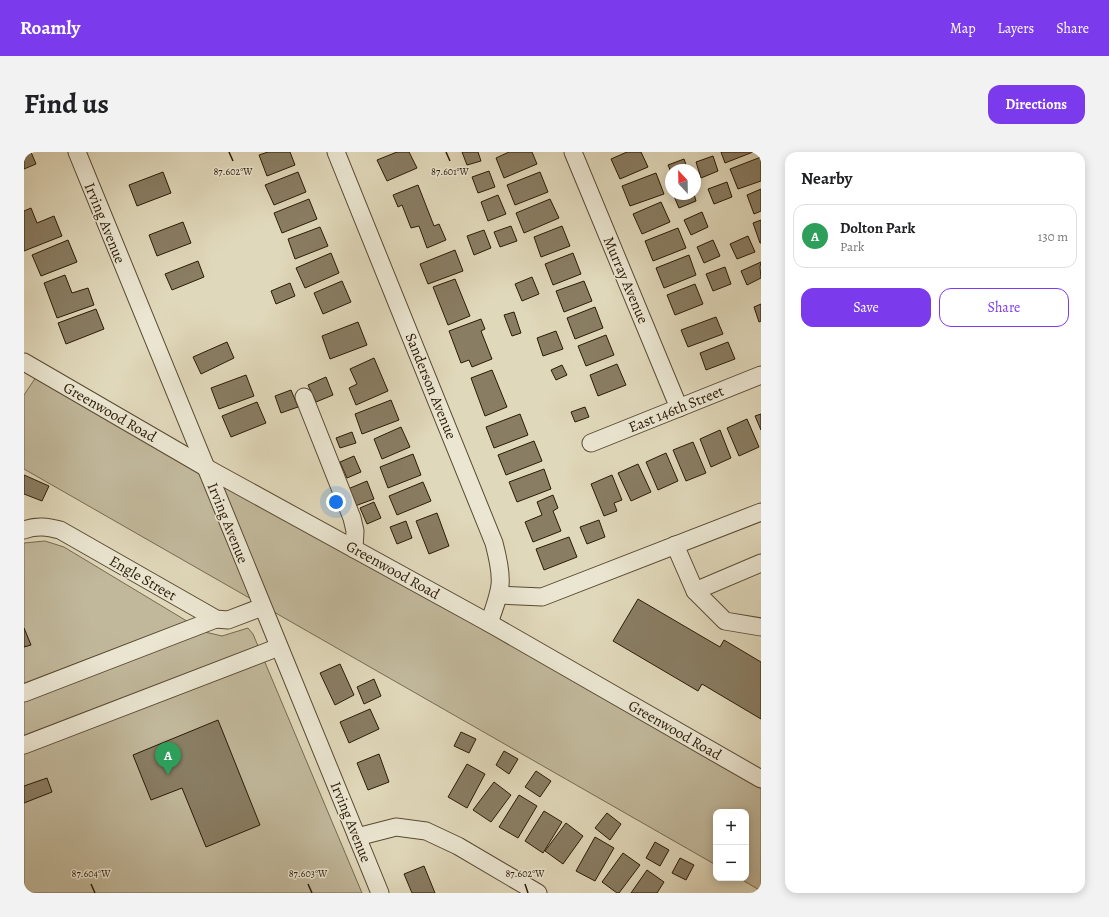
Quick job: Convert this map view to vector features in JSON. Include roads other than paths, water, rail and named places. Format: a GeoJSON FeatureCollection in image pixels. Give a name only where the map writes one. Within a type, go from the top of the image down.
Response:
{"type":"FeatureCollection","features":[{"type":"Feature","properties":{"kind":"street","name":"Irving Avenue"},"geometry":{"type":"LineString","coordinates":[[76,152],[380,893]]}},
{"type":"Feature","properties":{"kind":"street","name":"Sanderson Avenue"},"geometry":{"type":"LineString","coordinates":[[336,152],[494,544],[502,579],[499,595],[489,623]]}},
{"type":"Feature","properties":{"kind":"street","name":"Murray Avenue"},"geometry":{"type":"LineString","coordinates":[[573,152],[679,408]]}},
{"type":"Feature","properties":{"kind":"street","name":"Greenwood Road"},"geometry":{"type":"LineString","coordinates":[[24,362],[205,467],[489,623],[761,779]]}},
{"type":"Feature","properties":{"kind":"street","name":"East 146th Street"},"geometry":{"type":"LineString","coordinates":[[591,443],[761,375]]}},
{"type":"Feature","properties":{"kind":"street"},"geometry":{"type":"LineString","coordinates":[[304,397],[352,518],[355,531],[354,549]]}},
{"type":"Feature","properties":{"kind":"street"},"geometry":{"type":"LineString","coordinates":[[499,595],[542,597],[761,512]]}},
{"type":"Feature","properties":{"kind":"street","name":"Engle Street"},"geometry":{"type":"LineString","coordinates":[[24,530],[32,527],[47,527],[60,530],[216,619]]}},
{"type":"Feature","properties":{"kind":"street"},"geometry":{"type":"LineString","coordinates":[[675,545],[695,591],[725,621],[761,627]]}},
{"type":"Feature","properties":{"kind":"street"},"geometry":{"type":"LineString","coordinates":[[695,591],[761,563]]}},
{"type":"Feature","properties":{"kind":"street"},"geometry":{"type":"LineString","coordinates":[[24,693],[216,619],[228,620],[262,607]]}},
{"type":"Feature","properties":{"kind":"street"},"geometry":{"type":"LineString","coordinates":[[24,745],[279,647]]}},
{"type":"Feature","properties":{"kind":"street"},"geometry":{"type":"LineString","coordinates":[[357,837],[396,827],[426,831],[458,846],[538,893]]}},
{"type":"Feature","properties":{"kind":"place","name":"Dolton Park"},"geometry":{"type":"Point","coordinates":[168,775]}}]}
